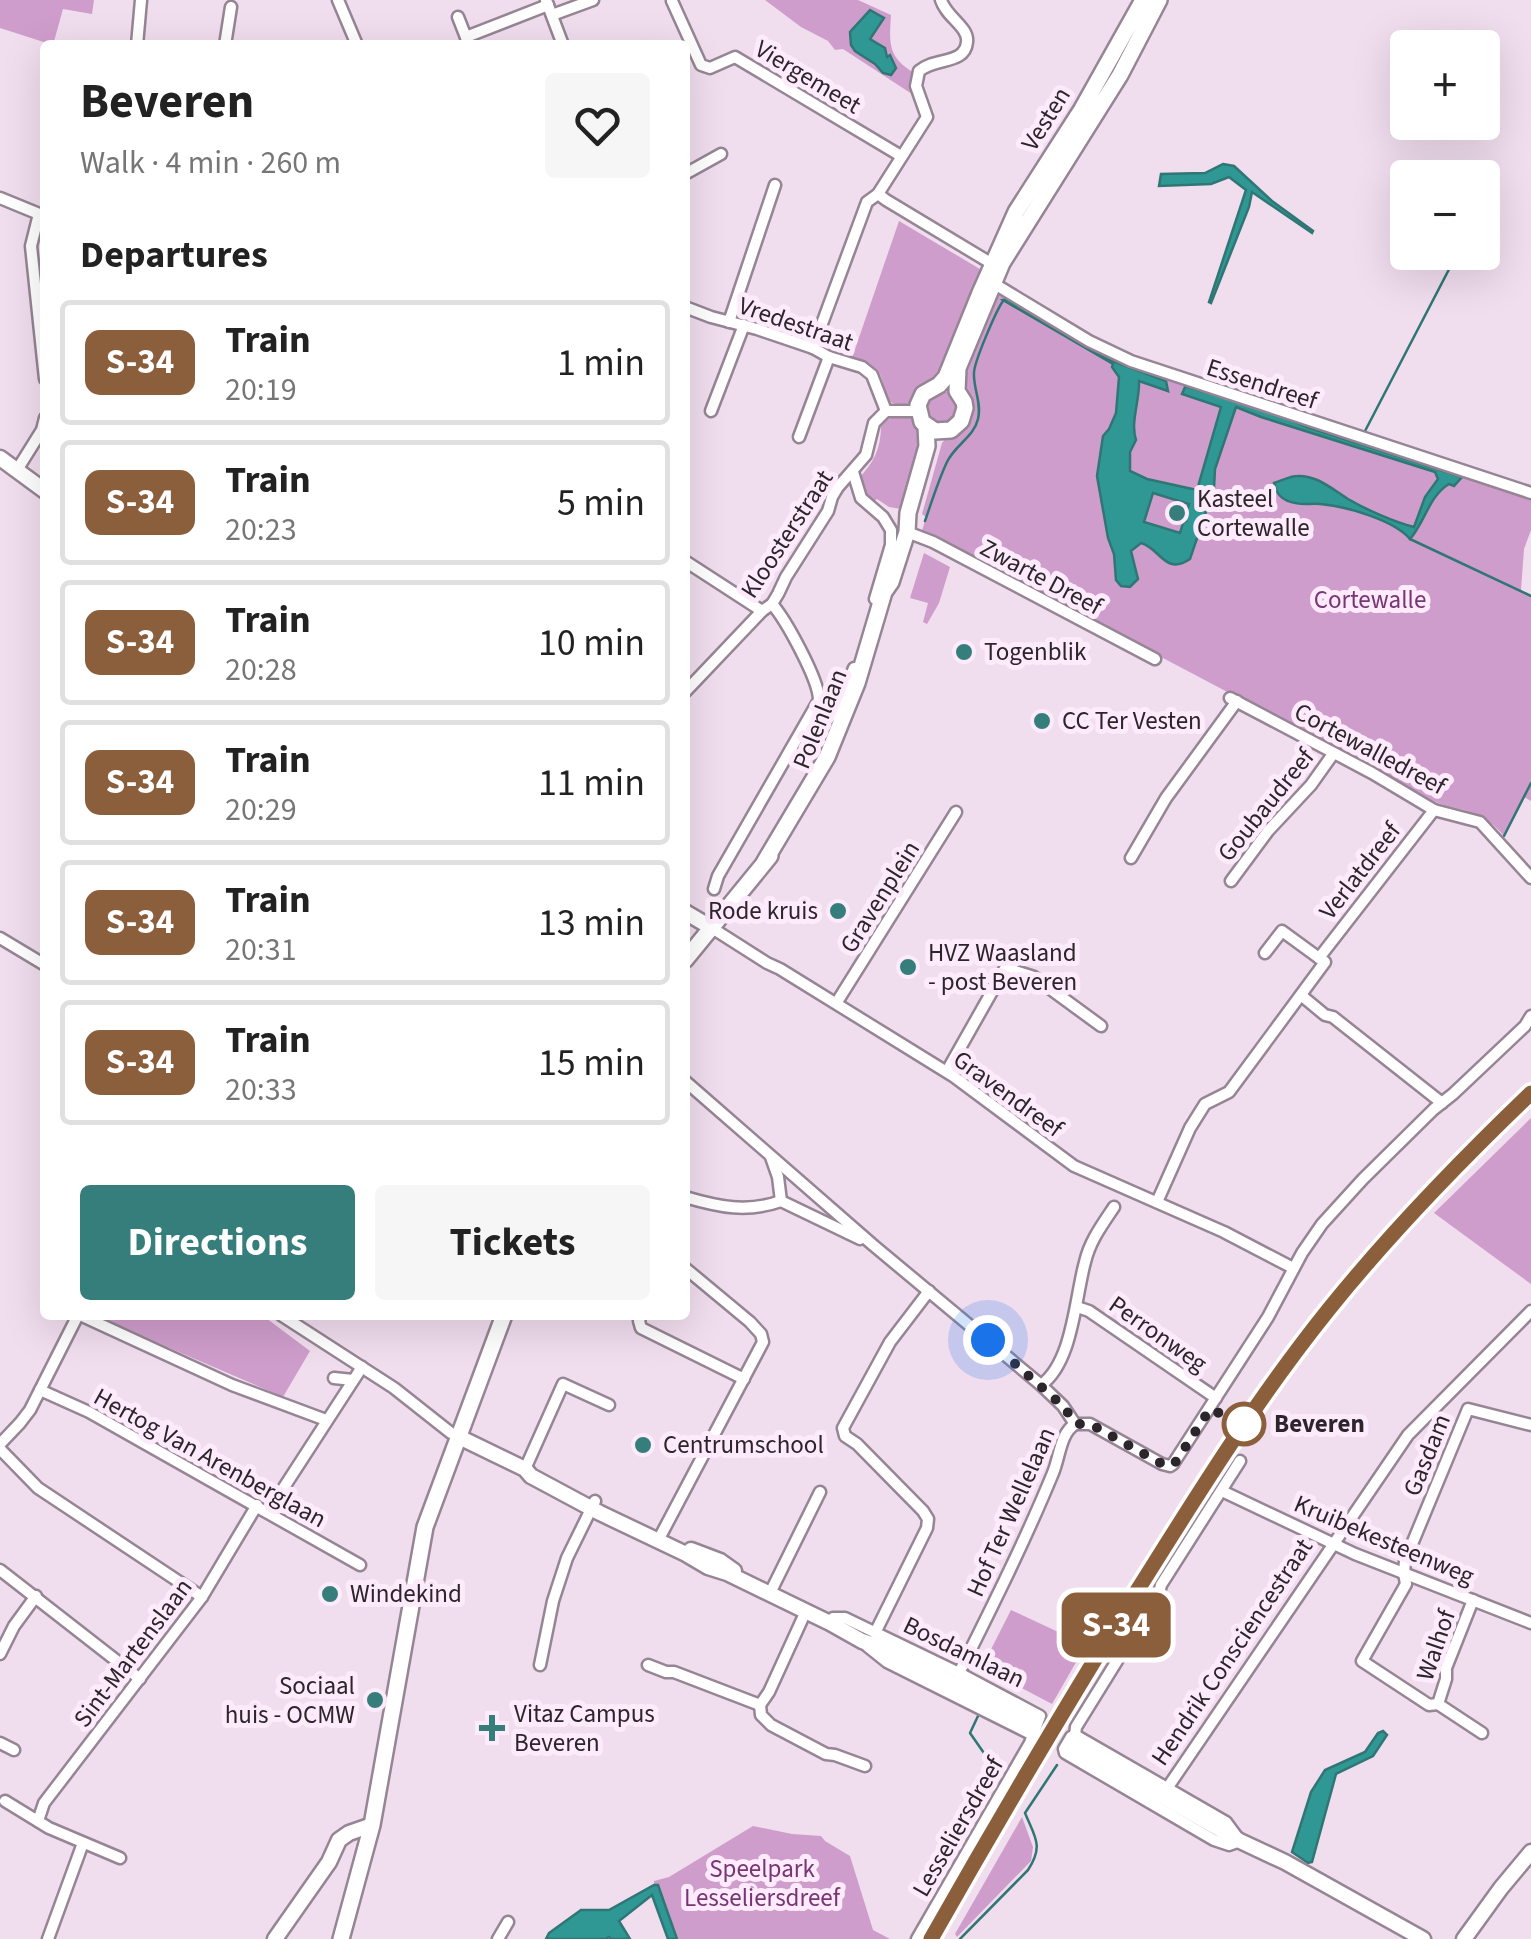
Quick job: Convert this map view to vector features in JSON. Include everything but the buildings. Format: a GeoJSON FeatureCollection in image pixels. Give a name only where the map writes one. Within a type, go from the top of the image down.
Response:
{"type":"FeatureCollection","features":[{"type":"Feature","properties":{"kind":"main road","name":"Vesten"},"geometry":{"type":"LineString","coordinates":[[938,385],[946,377],[1016,212],[1089,97],[1143,0]]}},
{"type":"Feature","properties":{"kind":"main road","name":"Vesten"},"geometry":{"type":"LineString","coordinates":[[957,391],[958,368],[994,283],[1120,74],[1159,0]]}},
{"type":"Feature","properties":{"kind":"main road"},"geometry":{"type":"LineString","coordinates":[[908,532],[935,449],[945,432],[964,415],[964,402],[957,391],[938,385],[923,394],[918,411],[926,427],[945,432]]}},
{"type":"Feature","properties":{"kind":"main road","name":"Polenlaan"},"geometry":{"type":"LineString","coordinates":[[690,954],[765,861],[826,757],[857,683],[884,592],[908,532],[908,513],[926,446],[926,427]]}},
{"type":"Feature","properties":{"kind":"main road"},"geometry":{"type":"LineString","coordinates":[[341,1939],[372,1825],[426,1527],[493,1320]]}},
{"type":"Feature","properties":{"kind":"main road"},"geometry":{"type":"LineString","coordinates":[[455,1435],[502,1320]]}},
{"type":"Feature","properties":{"kind":"street"},"geometry":{"type":"LineString","coordinates":[[137,40],[141,0]]}},
{"type":"Feature","properties":{"kind":"street"},"geometry":{"type":"LineString","coordinates":[[340,0],[355,40]]}},
{"type":"Feature","properties":{"kind":"street"},"geometry":{"type":"LineString","coordinates":[[470,40],[549,7],[593,0]]}},
{"type":"Feature","properties":{"kind":"street","name":"Viergemeet"},"geometry":{"type":"LineString","coordinates":[[672,0],[690,40]]}},
{"type":"Feature","properties":{"kind":"street"},"geometry":{"type":"LineString","coordinates":[[813,348],[867,202],[878,194],[927,117],[916,86],[920,71],[932,62],[960,56],[968,40],[941,0]]}},
{"type":"Feature","properties":{"kind":"street"},"geometry":{"type":"LineString","coordinates":[[226,40],[232,7]]}},
{"type":"Feature","properties":{"kind":"street"},"geometry":{"type":"LineString","coordinates":[[549,7],[562,40]]}},
{"type":"Feature","properties":{"kind":"street"},"geometry":{"type":"LineString","coordinates":[[458,17],[468,40]]}},
{"type":"Feature","properties":{"kind":"street","name":"Viergemeet"},"geometry":{"type":"LineString","coordinates":[[690,41],[701,66],[710,68],[735,57],[901,156]]}},
{"type":"Feature","properties":{"kind":"street"},"geometry":{"type":"LineString","coordinates":[[690,171],[720,154]]}},
{"type":"Feature","properties":{"kind":"street"},"geometry":{"type":"LineString","coordinates":[[729,322],[775,185]]}},
{"type":"Feature","properties":{"kind":"street"},"geometry":{"type":"LineString","coordinates":[[878,194],[994,265]]}},
{"type":"Feature","properties":{"kind":"street"},"geometry":{"type":"LineString","coordinates":[[0,198],[40,214]]}},
{"type":"Feature","properties":{"kind":"street"},"geometry":{"type":"LineString","coordinates":[[40,221],[31,246],[40,332]]}},
{"type":"Feature","properties":{"kind":"street","name":"Essendreef"},"geometry":{"type":"LineString","coordinates":[[994,283],[1089,341],[1130,361],[1531,493]]}},
{"type":"Feature","properties":{"kind":"street","name":"Vredestraat"},"geometry":{"type":"LineString","coordinates":[[690,309],[813,348],[867,370],[886,411]]}},
{"type":"Feature","properties":{"kind":"street"},"geometry":{"type":"LineString","coordinates":[[711,411],[744,325]]}},
{"type":"Feature","properties":{"kind":"street"},"geometry":{"type":"LineString","coordinates":[[799,438],[829,357]]}},
{"type":"Feature","properties":{"kind":"street"},"geometry":{"type":"LineString","coordinates":[[886,411],[918,411]]}},
{"type":"Feature","properties":{"kind":"street","name":"Kloosterstraat"},"geometry":{"type":"LineString","coordinates":[[690,687],[772,604],[828,511],[832,497],[866,455],[874,423],[886,411]]}},
{"type":"Feature","properties":{"kind":"street"},"geometry":{"type":"LineString","coordinates":[[17,470],[40,433]]}},
{"type":"Feature","properties":{"kind":"street"},"geometry":{"type":"LineString","coordinates":[[0,458],[40,486]]}},
{"type":"Feature","properties":{"kind":"street","name":"Polenlaan"},"geometry":{"type":"LineString","coordinates":[[816,707],[836,716],[891,546],[891,530],[861,498],[853,472]]}},
{"type":"Feature","properties":{"kind":"street","name":"Zwarte Dreef"},"geometry":{"type":"LineString","coordinates":[[908,532],[1156,660]]}},
{"type":"Feature","properties":{"kind":"street"},"geometry":{"type":"LineString","coordinates":[[690,563],[762,612]]}},
{"type":"Feature","properties":{"kind":"street"},"geometry":{"type":"LineString","coordinates":[[714,889],[820,694],[781,614],[772,604]]}},
{"type":"Feature","properties":{"kind":"street","name":"Cortewalledreef"},"geometry":{"type":"LineString","coordinates":[[1131,858],[1166,798],[1234,700],[1434,810],[1480,822],[1531,878]]}},
{"type":"Feature","properties":{"kind":"street","name":"Goubaudreef"},"geometry":{"type":"LineString","coordinates":[[1230,881],[1334,754]]}},
{"type":"Feature","properties":{"kind":"street","name":"Verlatdreef"},"geometry":{"type":"LineString","coordinates":[[1319,958],[1434,810]]}},
{"type":"Feature","properties":{"kind":"street","name":"Gravenplein"},"geometry":{"type":"LineString","coordinates":[[837,1002],[956,812]]}},
{"type":"Feature","properties":{"kind":"street"},"geometry":{"type":"LineString","coordinates":[[690,915],[712,928]]}},
{"type":"Feature","properties":{"kind":"street","name":"Gravendreef"},"geometry":{"type":"LineString","coordinates":[[712,928],[946,1072],[1074,1166],[1255,1246],[1293,1268]]}},
{"type":"Feature","properties":{"kind":"street","name":"Verlatdreef"},"geometry":{"type":"LineString","coordinates":[[1157,1202],[1190,1128],[1206,1104],[1229,1092],[1325,962],[1282,931],[1266,953]]}},
{"type":"Feature","properties":{"kind":"street"},"geometry":{"type":"LineString","coordinates":[[0,938],[40,962]]}},
{"type":"Feature","properties":{"kind":"street"},"geometry":{"type":"LineString","coordinates":[[946,1072],[1007,965],[1034,977],[1101,1026]]}},
{"type":"Feature","properties":{"kind":"street"},"geometry":{"type":"LineString","coordinates":[[1302,996],[1442,1102]]}},
{"type":"Feature","properties":{"kind":"street"},"geometry":{"type":"LineString","coordinates":[[690,1085],[873,1246],[1040,1385],[1076,1424],[1090,1424],[1170,1466],[1268,1316],[1322,1224],[1531,1016]]}},
{"type":"Feature","properties":{"kind":"street"},"geometry":{"type":"LineString","coordinates":[[771,1156],[781,1201]]}},
{"type":"Feature","properties":{"kind":"street"},"geometry":{"type":"LineString","coordinates":[[690,1198],[735,1209],[781,1201],[844,1220]]}},
{"type":"Feature","properties":{"kind":"street"},"geometry":{"type":"LineString","coordinates":[[1040,1385],[1057,1369],[1077,1307],[1088,1253],[1114,1207]]}},
{"type":"Feature","properties":{"kind":"street"},"geometry":{"type":"LineString","coordinates":[[661,1535],[764,1342],[762,1334],[690,1272]]}},
{"type":"Feature","properties":{"kind":"street"},"geometry":{"type":"LineString","coordinates":[[872,1640],[928,1519],[845,1436],[843,1428],[890,1342],[929,1290]]}},
{"type":"Feature","properties":{"kind":"street","name":"Perronweg"},"geometry":{"type":"LineString","coordinates":[[1077,1307],[1089,1311],[1216,1398]]}},
{"type":"Feature","properties":{"kind":"street","name":"Gasdam"},"geometry":{"type":"LineString","coordinates":[[1333,1542],[1408,1435],[1531,1311]]}},
{"type":"Feature","properties":{"kind":"street"},"geometry":{"type":"LineString","coordinates":[[76,1320],[20,1424],[0,1447],[38,1488],[202,1597]]}},
{"type":"Feature","properties":{"kind":"street"},"geometry":{"type":"LineString","coordinates":[[91,1320],[232,1386],[326,1420]]}},
{"type":"Feature","properties":{"kind":"street"},"geometry":{"type":"LineString","coordinates":[[288,1320],[362,1366],[455,1435]]}},
{"type":"Feature","properties":{"kind":"street"},"geometry":{"type":"LineString","coordinates":[[638,1320],[642,1328],[744,1379]]}},
{"type":"Feature","properties":{"kind":"street"},"geometry":{"type":"LineString","coordinates":[[268,1512],[362,1366]]}},
{"type":"Feature","properties":{"kind":"street"},"geometry":{"type":"LineString","coordinates":[[334,1378],[353,1380]]}},
{"type":"Feature","properties":{"kind":"street"},"geometry":{"type":"LineString","coordinates":[[525,1469],[562,1384],[608,1404]]}},
{"type":"Feature","properties":{"kind":"street","name":"Hertog Van Arenberglaan"},"geometry":{"type":"LineString","coordinates":[[40,1390],[89,1412],[360,1566]]}},
{"type":"Feature","properties":{"kind":"street","name":"Gasdam"},"geometry":{"type":"LineString","coordinates":[[1451,1391],[1468,1409],[1531,1425]]}},
{"type":"Feature","properties":{"kind":"street","name":"Gasdam"},"geometry":{"type":"LineString","coordinates":[[1404,1573],[1405,1560],[1468,1409]]}},
{"type":"Feature","properties":{"kind":"street","name":"Hof Ter Wellelaan"},"geometry":{"type":"LineString","coordinates":[[960,1673],[1033,1521],[1067,1430],[1076,1424]]}},
{"type":"Feature","properties":{"kind":"street","name":"Bosdamlaan"},"geometry":{"type":"LineString","coordinates":[[455,1435],[525,1469],[540,1481],[594,1505],[661,1535],[697,1553],[710,1562],[727,1573],[806,1612],[872,1640],[960,1673],[1037,1713],[1040,1720],[1031,1728],[872,1640],[834,1618],[710,1562],[686,1554],[594,1505]]}},
{"type":"Feature","properties":{"kind":"street"},"geometry":{"type":"LineString","coordinates":[[1075,1741],[1076,1728],[1240,1461]]}},
{"type":"Feature","properties":{"kind":"street","name":"Kruibekesteenweg"},"geometry":{"type":"LineString","coordinates":[[1222,1491],[1404,1573],[1531,1623]]}},
{"type":"Feature","properties":{"kind":"street"},"geometry":{"type":"LineString","coordinates":[[772,1589],[820,1492]]}},
{"type":"Feature","properties":{"kind":"street"},"geometry":{"type":"LineString","coordinates":[[540,1665],[567,1558],[594,1505]]}},
{"type":"Feature","properties":{"kind":"street","name":"Sint-Martenslaan"},"geometry":{"type":"LineString","coordinates":[[38,1821],[44,1803],[202,1597],[257,1506]]}},
{"type":"Feature","properties":{"kind":"street","name":"Hendrik Consciencestraat"},"geometry":{"type":"LineString","coordinates":[[1168,1787],[1333,1542]]}},
{"type":"Feature","properties":{"kind":"street"},"geometry":{"type":"LineString","coordinates":[[0,1570],[140,1679]]}},
{"type":"Feature","properties":{"kind":"street","name":"Walhof"},"geometry":{"type":"LineString","coordinates":[[1404,1573],[1406,1584],[1362,1662],[1429,1706],[1438,1704],[1482,1734]]}},
{"type":"Feature","properties":{"kind":"street"},"geometry":{"type":"LineString","coordinates":[[0,1654],[36,1596]]}},
{"type":"Feature","properties":{"kind":"street","name":"Walhof"},"geometry":{"type":"LineString","coordinates":[[1438,1704],[1446,1668],[1473,1600]]}},
{"type":"Feature","properties":{"kind":"street"},"geometry":{"type":"LineString","coordinates":[[806,1612],[760,1705],[760,1715],[771,1725],[826,1754],[864,1766]]}},
{"type":"Feature","properties":{"kind":"street"},"geometry":{"type":"LineString","coordinates":[[648,1665],[760,1705]]}},
{"type":"Feature","properties":{"kind":"street","name":"Lesseliersdreef"},"geometry":{"type":"LineString","coordinates":[[917,1939],[1031,1728]]}},
{"type":"Feature","properties":{"kind":"street","name":"Hendrik Consciencestraat"},"geometry":{"type":"LineString","coordinates":[[1075,1741],[1168,1787],[1226,1822],[1240,1841]]}},
{"type":"Feature","properties":{"kind":"street","name":"Hendrik Consciencestraat"},"geometry":{"type":"LineString","coordinates":[[1075,1741],[1240,1841],[1423,1939]]}},
{"type":"Feature","properties":{"kind":"street"},"geometry":{"type":"LineString","coordinates":[[0,1743],[14,1750]]}},
{"type":"Feature","properties":{"kind":"street"},"geometry":{"type":"LineString","coordinates":[[5,1801],[38,1821],[120,1858]]}},
{"type":"Feature","properties":{"kind":"street"},"geometry":{"type":"LineString","coordinates":[[275,1939],[329,1862],[339,1840],[372,1825]]}},
{"type":"Feature","properties":{"kind":"street"},"geometry":{"type":"LineString","coordinates":[[48,1939],[83,1843]]}},
{"type":"Feature","properties":{"kind":"street"},"geometry":{"type":"LineString","coordinates":[[1464,1939],[1531,1852]]}},
{"type":"Feature","properties":{"kind":"street"},"geometry":{"type":"LineString","coordinates":[[498,1939],[508,1922]]}},
{"type":"Feature","properties":{"kind":"green space"},"geometry":{"type":"Polygon","coordinates":[[[0,0],[94,0],[92,14],[63,9],[54,40],[40,41],[0,28],[0,0]]]}},
{"type":"Feature","properties":{"kind":"green space"},"geometry":{"type":"Polygon","coordinates":[[[765,0],[858,0],[891,15],[892,49],[914,73],[915,96],[843,49],[835,50],[828,41],[765,0]]]}},
{"type":"Feature","properties":{"kind":"green space"},"geometry":{"type":"Polygon","coordinates":[[[899,221],[985,272],[950,363],[915,400],[902,406],[890,402],[876,369],[852,358],[899,221]]]}},
{"type":"Feature","properties":{"kind":"green space","name":"Cortewalle"},"geometry":{"type":"Polygon","coordinates":[[[1004,293],[1088,343],[1531,496],[1531,530],[1524,549],[1521,590],[1531,596],[1531,801],[1524,797],[1504,836],[1483,818],[1432,800],[922,531],[926,517],[922,514],[942,443],[960,429],[959,383],[989,298],[1004,293]]]}},
{"type":"Feature","properties":{"kind":"green space"},"geometry":{"type":"Polygon","coordinates":[[[941,391],[953,396],[958,408],[953,420],[941,425],[929,420],[924,408],[929,396],[941,391]]]}},
{"type":"Feature","properties":{"kind":"green space"},"geometry":{"type":"Polygon","coordinates":[[[903,414],[917,421],[926,434],[906,510],[889,507],[877,499],[873,502],[857,480],[875,456],[881,426],[903,414]]]}},
{"type":"Feature","properties":{"kind":"green space"},"geometry":{"type":"Polygon","coordinates":[[[924,553],[950,567],[939,603],[927,624],[923,622],[928,603],[910,598],[924,553]]]}},
{"type":"Feature","properties":{"kind":"green space"},"geometry":{"type":"Polygon","coordinates":[[[1531,1118],[1531,1284],[1434,1213],[1531,1118]]]}},
{"type":"Feature","properties":{"kind":"green space"},"geometry":{"type":"Polygon","coordinates":[[[105,1320],[269,1320],[310,1351],[283,1397],[105,1320]]]}},
{"type":"Feature","properties":{"kind":"green space"},"geometry":{"type":"Polygon","coordinates":[[[1011,1610],[1086,1645],[1052,1704],[982,1667],[1011,1610]]]}},
{"type":"Feature","properties":{"kind":"green space"},"geometry":{"type":"Polygon","coordinates":[[[1022,1817],[1033,1847],[1031,1861],[957,1937],[955,1934],[1022,1817]]]}},
{"type":"Feature","properties":{"kind":"green space","name":"Speelpark Lesseliersdreef"},"geometry":{"type":"Polygon","coordinates":[[[753,1826],[821,1836],[850,1856],[873,1930],[890,1939],[677,1939],[654,1881],[669,1877],[753,1826]]]}},
{"type":"Feature","properties":{"kind":"shaded area"},"geometry":{"type":"Polygon","coordinates":[[[870,10],[884,18],[870,39],[885,48],[887,57],[890,55],[896,68],[891,75],[883,73],[851,45],[850,32],[870,10]]]}},
{"type":"Feature","properties":{"kind":"shaded area"},"geometry":{"type":"Polygon","coordinates":[[[1223,164],[1234,166],[1313,231],[1252,192],[1211,303],[1246,190],[1229,177],[1211,184],[1159,186],[1161,174],[1205,173],[1223,164]]]}},
{"type":"Feature","properties":{"kind":"shaded area"},"geometry":{"type":"Polygon","coordinates":[[[1003,300],[1110,360],[1166,381],[1168,391],[1139,381],[1130,471],[1147,479],[1197,490],[1221,407],[1182,394],[1185,387],[1272,412],[1462,477],[1454,486],[1449,484],[1442,489],[1410,539],[1393,526],[1355,511],[1292,503],[1280,496],[1274,483],[1304,476],[1324,483],[1371,511],[1414,527],[1425,497],[1438,479],[1435,472],[1236,407],[1190,559],[1169,563],[1141,543],[1131,551],[1138,579],[1130,587],[1121,586],[1116,580],[1097,476],[1103,436],[1116,413],[1119,377],[1113,364],[1003,300]],[[1153,493],[1144,522],[1180,533],[1189,504],[1153,493]]]}},
{"type":"Feature","properties":{"kind":"shaded area"},"geometry":{"type":"Polygon","coordinates":[[[1383,1731],[1387,1735],[1373,1756],[1336,1774],[1312,1862],[1308,1863],[1292,1852],[1311,1792],[1325,1770],[1365,1752],[1383,1731]]]}},
{"type":"Feature","properties":{"kind":"shaded area"},"geometry":{"type":"Polygon","coordinates":[[[658,1885],[677,1939],[668,1939],[652,1895],[619,1921],[630,1939],[546,1939],[581,1910],[609,1910],[658,1885]]]}},
{"type":"Feature","properties":{"kind":"waterway"},"geometry":{"type":"LineString","coordinates":[[1364,433],[1449,270]]}},
{"type":"Feature","properties":{"kind":"waterway"},"geometry":{"type":"LineString","coordinates":[[925,521],[947,462],[976,425],[979,407],[975,367],[1003,301]]}},
{"type":"Feature","properties":{"kind":"waterway"},"geometry":{"type":"LineString","coordinates":[[1410,539],[1531,596]]}},
{"type":"Feature","properties":{"kind":"waterway"},"geometry":{"type":"LineString","coordinates":[[1504,836],[1531,783]]}},
{"type":"Feature","properties":{"kind":"waterway"},"geometry":{"type":"LineString","coordinates":[[978,1716],[970,1733],[1002,1779]]}},
{"type":"Feature","properties":{"kind":"waterway"},"geometry":{"type":"LineString","coordinates":[[960,1939],[1033,1862],[1036,1841],[1025,1813],[1057,1765]]}},
{"type":"Feature","properties":{"kind":"tunnel"},"geometry":{"type":"LineString","coordinates":[[1030,1721],[1074,1746]]}},
{"type":"Feature","properties":{"kind":"railway"},"geometry":{"type":"LineString","coordinates":[[931,1939],[1132,1599],[1276,1379],[1377,1252],[1531,1093]]}},
{"type":"Feature","properties":{"kind":"train","name":"S-34"},"geometry":{"type":"LineString","coordinates":[[931,1939],[1126,1608],[1266,1392],[1379,1249],[1531,1093]]}},
{"type":"Feature","properties":{"kind":"place","name":"Kasteel Cortewalle"},"geometry":{"type":"Point","coordinates":[1177,513]}},
{"type":"Feature","properties":{"kind":"place","name":"Togenblik"},"geometry":{"type":"Point","coordinates":[964,652]}},
{"type":"Feature","properties":{"kind":"place","name":"CC Ter Vesten"},"geometry":{"type":"Point","coordinates":[1042,721]}},
{"type":"Feature","properties":{"kind":"place","name":"Rode kruis"},"geometry":{"type":"Point","coordinates":[838,911]}},
{"type":"Feature","properties":{"kind":"place","name":"HVZ Waasland - post Beveren"},"geometry":{"type":"Point","coordinates":[908,967]}},
{"type":"Feature","properties":{"kind":"place","name":"Beveren"},"geometry":{"type":"Point","coordinates":[1244,1424]}},
{"type":"Feature","properties":{"kind":"place","name":"Centrumschool"},"geometry":{"type":"Point","coordinates":[643,1445]}},
{"type":"Feature","properties":{"kind":"place","name":"Windekind"},"geometry":{"type":"Point","coordinates":[330,1594]}},
{"type":"Feature","properties":{"kind":"place","name":"Sociaal huis - OCMW"},"geometry":{"type":"Point","coordinates":[375,1700]}},
{"type":"Feature","properties":{"kind":"place","name":"Vitaz Campus Beveren"},"geometry":{"type":"Point","coordinates":[492,1728]}},
{"type":"Feature","properties":{"kind":"route"},"geometry":{"type":"LineString","coordinates":[[988,1340],[1063,1406],[1076,1424],[1090,1424],[1166,1466],[1174,1464],[1210,1409],[1244,1424]]}}]}
